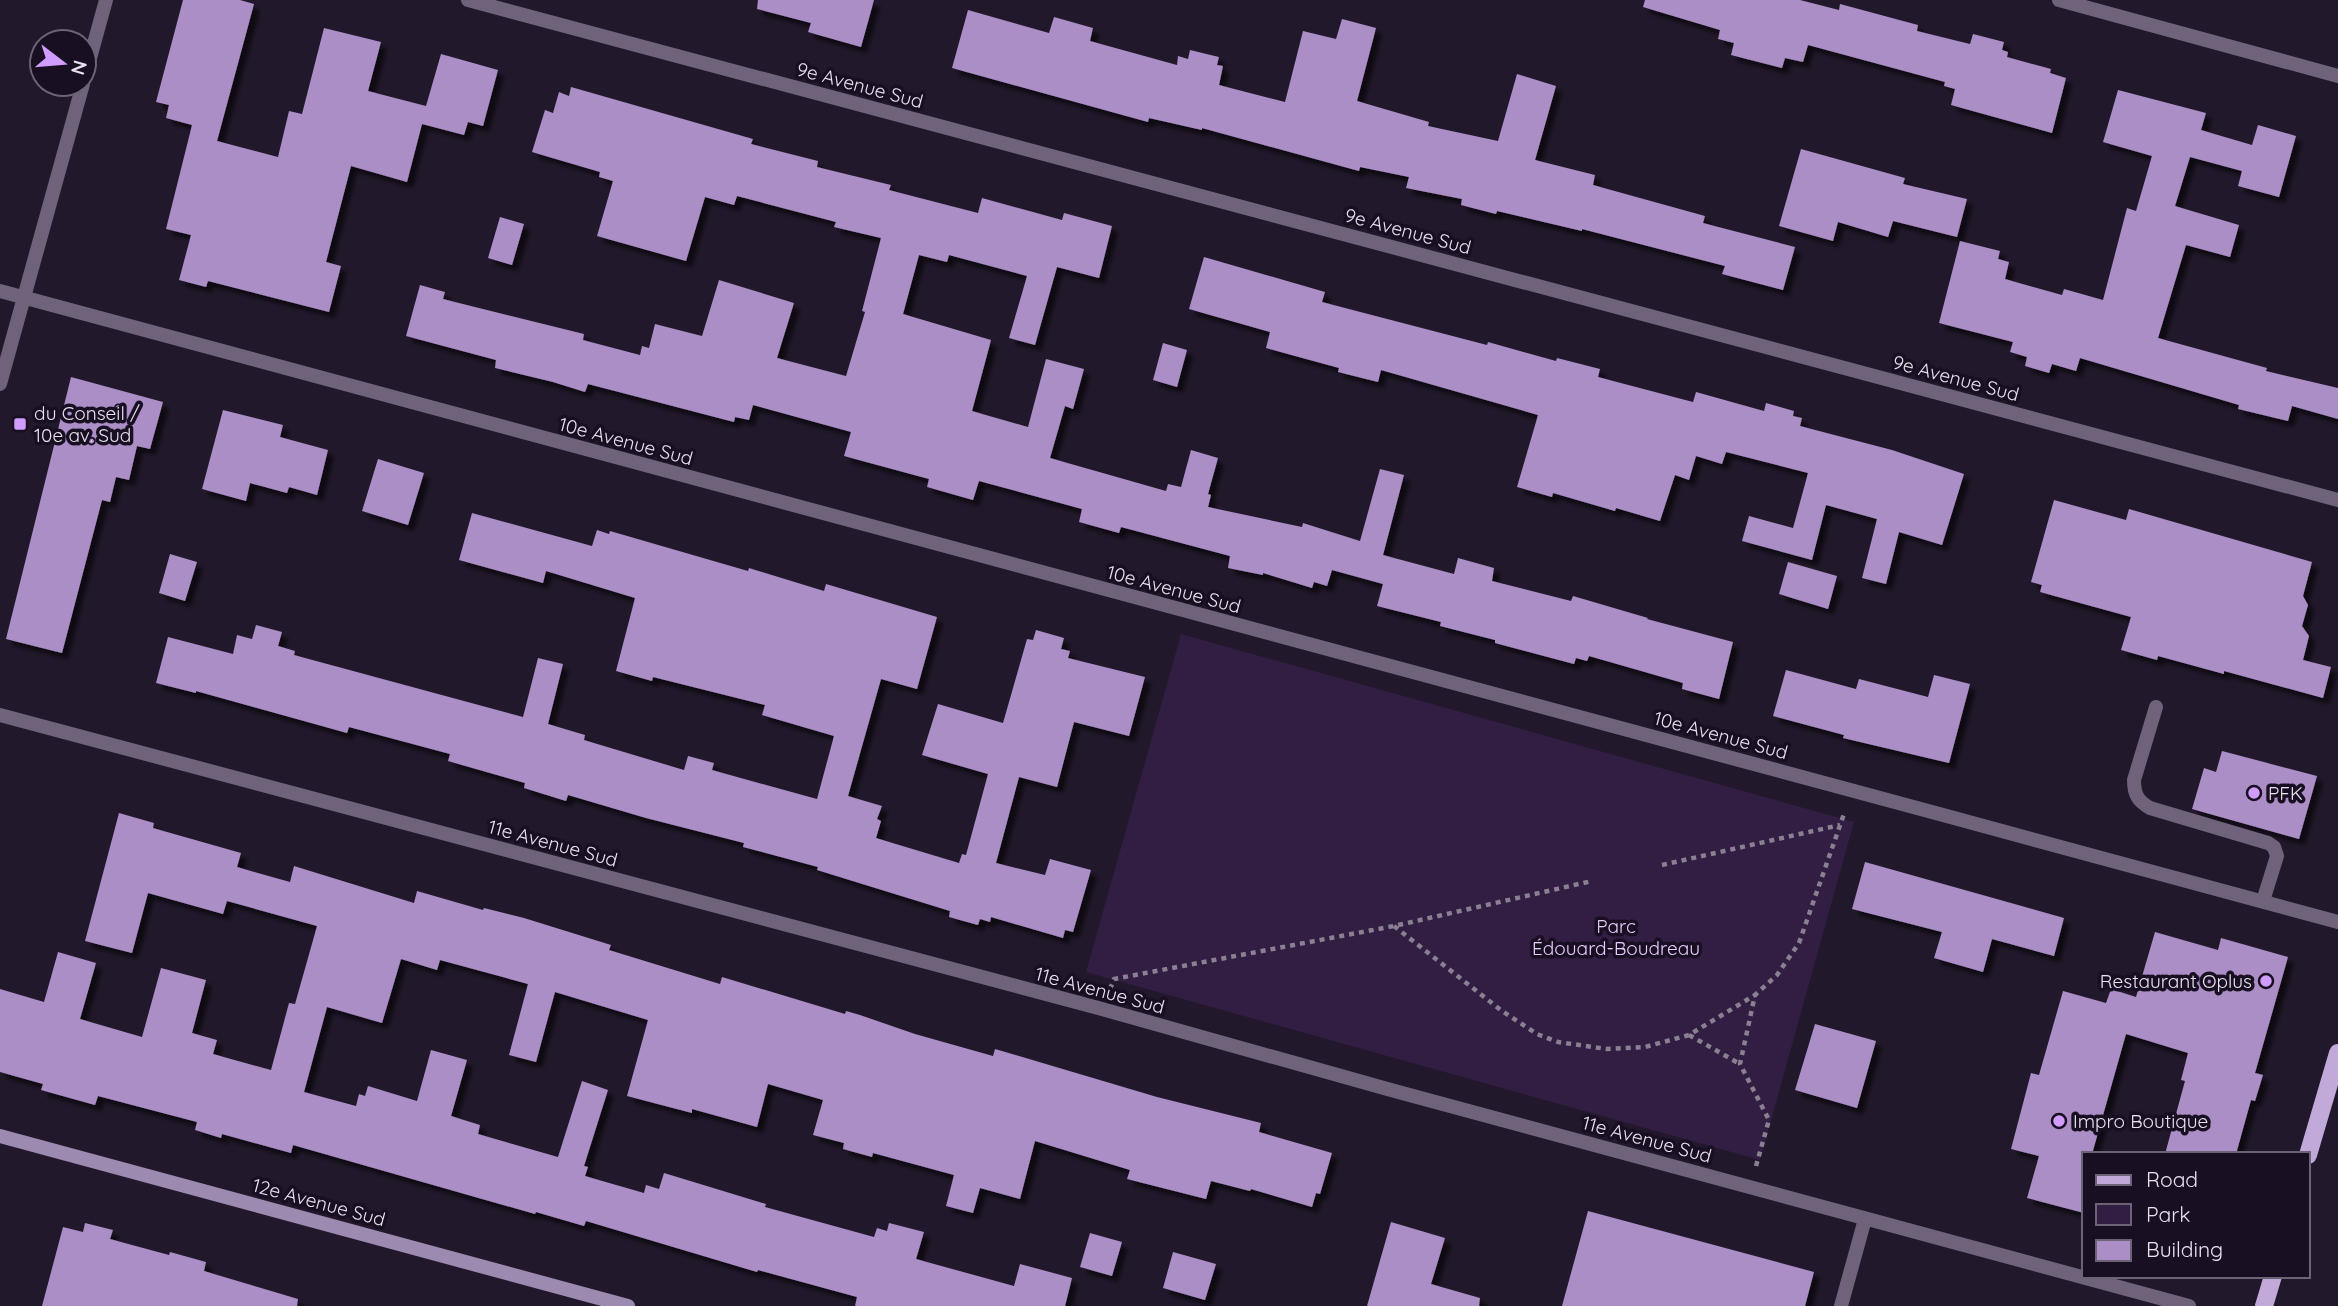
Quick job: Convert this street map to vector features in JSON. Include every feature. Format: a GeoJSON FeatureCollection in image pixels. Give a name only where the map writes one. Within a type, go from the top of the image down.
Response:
{"type":"FeatureCollection","features":[{"type":"Feature","properties":{"kind":"main road"},"geometry":{"type":"LineString","coordinates":[[2309,1152],[2338,1054]]}},
{"type":"Feature","properties":{"kind":"main road","name":"12e Avenue Sud"},"geometry":{"type":"LineString","coordinates":[[0,1136],[628,1306]]}},
{"type":"Feature","properties":{"kind":"main road"},"geometry":{"type":"LineString","coordinates":[[2264,1306],[2272,1278]]}},
{"type":"Feature","properties":{"kind":"street"},"geometry":{"type":"LineString","coordinates":[[98,29],[106,0]]}},
{"type":"Feature","properties":{"kind":"street","name":"9e Avenue Sud"},"geometry":{"type":"LineString","coordinates":[[468,0],[2338,500]]}},
{"type":"Feature","properties":{"kind":"street"},"geometry":{"type":"LineString","coordinates":[[2059,0],[2338,76]]}},
{"type":"Feature","properties":{"kind":"street"},"geometry":{"type":"LineString","coordinates":[[0,384],[79,98]]}},
{"type":"Feature","properties":{"kind":"street","name":"10e Avenue Sud"},"geometry":{"type":"LineString","coordinates":[[0,290],[1160,606],[1851,789],[2338,922]]}},
{"type":"Feature","properties":{"kind":"street"},"geometry":{"type":"LineString","coordinates":[[2156,707],[2134,780],[2134,793],[2140,802],[2150,808],[2274,847],[2277,856],[2263,901]]}},
{"type":"Feature","properties":{"kind":"street","name":"11e Avenue Sud"},"geometry":{"type":"LineString","coordinates":[[0,715],[1104,1010],[2082,1277]]}},
{"type":"Feature","properties":{"kind":"street"},"geometry":{"type":"LineString","coordinates":[[1841,1306],[1865,1219]]}},
{"type":"Feature","properties":{"kind":"street","name":"11e Avenue Sud"},"geometry":{"type":"LineString","coordinates":[[2085,1278],[2189,1306]]}},
{"type":"Feature","properties":{"kind":"path"},"geometry":{"type":"LineString","coordinates":[[1394,926],[1502,1011],[1537,1034],[1558,1042],[1607,1049],[1644,1046],[1689,1035],[1755,995],[1777,975],[1799,943],[1851,789]]}},
{"type":"Feature","properties":{"kind":"path"},"geometry":{"type":"LineString","coordinates":[[1662,865],[1841,825]]}},
{"type":"Feature","properties":{"kind":"path"},"geometry":{"type":"LineString","coordinates":[[1104,1010],[1114,979],[1394,926],[1592,881]]}},
{"type":"Feature","properties":{"kind":"path"},"geometry":{"type":"LineString","coordinates":[[1740,1064],[1755,995]]}},
{"type":"Feature","properties":{"kind":"path"},"geometry":{"type":"LineString","coordinates":[[1689,1035],[1740,1064],[1769,1119],[1750,1187]]}},
{"type":"Feature","properties":{"kind":"green space","name":"Parc Édouard-Boudreau"},"geometry":{"type":"Polygon","coordinates":[[[1181,634],[1854,822],[1760,1160],[1086,972],[1181,634]]]}},
{"type":"Feature","properties":{"kind":"building"},"geometry":{"type":"Polygon","coordinates":[[[183,0],[240,0],[254,4],[217,141],[278,157],[289,111],[302,114],[324,28],[381,42],[368,91],[426,106],[441,54],[498,70],[483,126],[468,122],[464,135],[422,124],[407,182],[351,166],[326,262],[341,266],[329,312],[208,281],[206,287],[179,280],[191,235],[166,229],[192,125],[166,118],[169,105],[156,102],[183,0]]]}},
{"type":"Feature","properties":{"kind":"building"},"geometry":{"type":"Polygon","coordinates":[[[758,0],[874,0],[861,47],[808,32],[811,23],[757,9],[758,0]]]}},
{"type":"Feature","properties":{"kind":"building"},"geometry":{"type":"Polygon","coordinates":[[[1645,0],[1800,0],[1839,10],[1840,4],[1918,25],[1917,31],[1970,44],[1973,34],[2004,42],[2002,50],[2008,52],[2007,57],[2051,69],[2050,73],[2066,78],[2052,133],[1951,105],[1955,89],[1944,86],[1945,82],[1808,45],[1803,62],[1785,58],[1782,68],[1731,55],[1734,43],[1718,39],[1720,30],[1643,7],[1645,0]]]}},
{"type":"Feature","properties":{"kind":"building"},"geometry":{"type":"Polygon","coordinates":[[[968,10],[1049,33],[1054,17],[1093,28],[1090,41],[1177,65],[1178,56],[1188,59],[1190,50],[1219,57],[1217,65],[1223,66],[1219,85],[1285,102],[1303,31],[1336,39],[1342,19],[1376,28],[1357,101],[1429,122],[1428,126],[1498,141],[1517,74],[1556,86],[1535,160],[1595,175],[1593,185],[1705,216],[1703,223],[1795,247],[1783,290],[1722,274],[1725,266],[1582,229],[1461,205],[1462,199],[1406,188],[1409,177],[1360,167],[1359,171],[1202,128],[1149,118],[1148,122],[952,68],[968,10]]]}},
{"type":"Feature","properties":{"kind":"building"},"geometry":{"type":"Polygon","coordinates":[[[571,87],[753,139],[751,144],[818,161],[817,167],[891,185],[889,190],[978,213],[982,198],[1062,220],[1064,213],[1112,226],[1099,278],[1057,267],[1035,345],[1009,338],[1027,276],[949,255],[947,262],[919,255],[903,314],[991,340],[972,411],[1028,427],[1046,359],[1084,369],[1073,409],[1065,406],[1050,458],[1166,491],[1168,484],[1181,487],[1191,450],[1218,458],[1208,494],[1211,495],[1208,507],[1302,527],[1303,523],[1360,541],[1380,469],[1404,475],[1383,555],[1454,574],[1458,558],[1494,568],[1492,581],[1571,601],[1573,596],[1733,642],[1719,699],[1682,689],[1683,683],[1589,656],[1587,661],[1576,658],[1574,664],[1440,626],[1441,622],[1377,606],[1383,584],[1332,570],[1327,586],[1314,582],[1312,588],[1263,573],[1228,568],[1230,556],[1121,527],[1119,533],[1079,522],[1082,509],[979,481],[973,500],[927,487],[929,479],[844,456],[851,432],[753,405],[749,420],[735,417],[734,422],[588,384],[585,392],[495,368],[496,360],[406,336],[420,285],[445,292],[443,299],[584,334],[583,340],[640,355],[642,346],[649,348],[655,324],[702,336],[719,280],[794,303],[777,358],[846,376],[865,312],[862,311],[881,238],[834,227],[836,222],[737,196],[734,205],[705,197],[686,261],[597,236],[613,181],[599,177],[600,172],[532,152],[545,110],[553,113],[559,92],[569,96],[571,87]]]}},
{"type":"Feature","properties":{"kind":"building"},"geometry":{"type":"Polygon","coordinates":[[[2118,90],[2206,113],[2201,130],[2252,145],[2258,125],[2296,136],[2279,197],[2238,186],[2242,171],[2190,157],[2175,206],[2239,225],[2230,257],[2186,245],[2158,338],[2267,368],[2266,371],[2338,388],[2338,419],[2292,406],[2288,421],[2238,409],[2239,405],[2080,358],[2076,371],[2052,364],[2049,373],[2025,366],[2027,357],[2010,352],[2013,342],[1939,323],[1960,241],[2000,251],[1998,259],[2009,262],[2005,279],[2062,295],[2064,289],[2103,300],[2127,208],[2136,211],[2152,156],[2103,142],[2118,90]]]}},
{"type":"Feature","properties":{"kind":"building"},"geometry":{"type":"Polygon","coordinates":[[[1801,149],[1905,178],[1903,184],[1967,199],[1957,237],[1893,221],[1888,237],[1838,222],[1833,241],[1779,226],[1801,149]]]}},
{"type":"Feature","properties":{"kind":"building"},"geometry":{"type":"Polygon","coordinates":[[[500,217],[524,224],[512,265],[488,258],[500,217]]]}},
{"type":"Feature","properties":{"kind":"building"},"geometry":{"type":"Polygon","coordinates":[[[1204,257],[1325,292],[1322,302],[1487,345],[1488,342],[1556,361],[1557,358],[1600,369],[1598,377],[1693,402],[1696,392],[1764,411],[1766,403],[1794,411],[1793,416],[1802,418],[1800,426],[1892,450],[1964,474],[1942,545],[1899,532],[1886,584],[1862,578],[1877,519],[1826,505],[1812,560],[1742,541],[1749,516],[1793,528],[1808,473],[1726,452],[1722,464],[1696,456],[1689,480],[1675,475],[1660,521],[1553,493],[1552,497],[1517,487],[1538,415],[1381,370],[1378,382],[1266,348],[1270,332],[1189,309],[1204,257]]]}},
{"type":"Feature","properties":{"kind":"building"},"geometry":{"type":"Polygon","coordinates":[[[1163,343],[1187,350],[1177,387],[1153,380],[1163,343]]]}},
{"type":"Feature","properties":{"kind":"building"},"geometry":{"type":"Polygon","coordinates":[[[71,377],[163,402],[150,449],[137,446],[129,480],[116,477],[110,502],[102,500],[62,653],[6,639],[71,377]]]}},
{"type":"Feature","properties":{"kind":"building"},"geometry":{"type":"Polygon","coordinates":[[[223,410],[283,425],[280,437],[328,450],[317,495],[289,487],[287,493],[250,483],[246,501],[202,489],[223,410]]]}},
{"type":"Feature","properties":{"kind":"building"},"geometry":{"type":"Polygon","coordinates":[[[378,459],[424,473],[408,525],[362,511],[378,459]]]}},
{"type":"Feature","properties":{"kind":"building"},"geometry":{"type":"Polygon","coordinates":[[[2054,500],[2126,520],[2129,509],[2312,562],[2303,596],[2308,605],[2302,626],[2309,636],[2303,660],[2331,667],[2323,698],[2224,671],[2224,674],[2158,656],[2157,660],[2121,650],[2131,617],[2040,592],[2042,585],[2031,582],[2054,500]]]}},
{"type":"Feature","properties":{"kind":"building"},"geometry":{"type":"Polygon","coordinates":[[[472,513],[592,546],[597,530],[609,534],[610,531],[824,591],[826,584],[937,617],[917,689],[881,679],[848,796],[882,806],[877,819],[881,821],[876,838],[959,863],[962,854],[966,855],[988,774],[922,755],[938,704],[1003,723],[1027,639],[1033,640],[1036,630],[1064,638],[1061,649],[1070,651],[1068,658],[1145,677],[1129,736],[1074,722],[1057,787],[1019,777],[996,863],[1045,875],[1050,859],[1091,870],[1073,932],[1065,930],[1063,938],[991,917],[990,922],[980,919],[978,925],[949,917],[950,911],[817,870],[818,867],[743,847],[744,843],[568,795],[566,801],[524,788],[525,783],[448,761],[450,754],[349,727],[347,733],[196,691],[156,683],[168,637],[233,654],[237,635],[252,639],[256,625],[282,632],[278,646],[295,651],[294,655],[523,717],[538,658],[563,664],[548,724],[585,735],[584,740],[684,770],[688,756],[714,763],[712,770],[817,799],[834,736],[762,715],[765,705],[653,677],[652,681],[616,671],[635,598],[546,571],[543,583],[459,560],[472,513]]]}},
{"type":"Feature","properties":{"kind":"building"},"geometry":{"type":"Polygon","coordinates":[[[170,554],[197,562],[185,601],[159,593],[170,554]]]}},
{"type":"Feature","properties":{"kind":"building"},"geometry":{"type":"Polygon","coordinates":[[[1788,562],[1837,576],[1828,609],[1779,594],[1788,562]]]}},
{"type":"Feature","properties":{"kind":"building"},"geometry":{"type":"Polygon","coordinates":[[[1786,670],[1856,689],[1859,679],[1928,697],[1934,675],[1970,684],[1949,763],[1843,738],[1844,735],[1773,716],[1786,670]]]}},
{"type":"Feature","properties":{"kind":"building","name":"PFK"},"geometry":{"type":"Polygon","coordinates":[[[2222,751],[2317,776],[2299,839],[2192,809],[2204,768],[2216,772],[2222,751]]]}},
{"type":"Feature","properties":{"kind":"building"},"geometry":{"type":"Polygon","coordinates":[[[119,813],[154,823],[153,828],[241,853],[237,867],[290,882],[294,866],[414,903],[417,891],[483,910],[484,908],[524,918],[611,945],[609,950],[720,984],[722,977],[845,1014],[846,1011],[860,1015],[993,1056],[995,1049],[1157,1097],[1261,1123],[1259,1132],[1332,1153],[1320,1194],[1316,1193],[1312,1207],[1251,1189],[1250,1191],[1211,1181],[1206,1199],[1127,1179],[1130,1170],[1035,1141],[1020,1199],[980,1188],[973,1213],[946,1206],[954,1175],[873,1153],[872,1157],[843,1149],[844,1143],[813,1135],[823,1100],[768,1084],[757,1127],[692,1109],[692,1113],[627,1096],[648,1020],[555,992],[536,1062],[509,1055],[528,984],[440,960],[437,970],[401,959],[382,1023],[327,1007],[304,1092],[356,1106],[359,1094],[365,1096],[368,1086],[417,1101],[431,1050],[467,1060],[451,1116],[480,1125],[478,1134],[558,1157],[582,1081],[608,1090],[584,1166],[588,1167],[585,1176],[644,1193],[646,1185],[659,1189],[664,1173],[766,1204],[765,1207],[874,1237],[877,1228],[887,1231],[889,1223],[924,1232],[916,1259],[1014,1286],[1020,1264],[1072,1278],[1065,1306],[855,1306],[857,1297],[758,1270],[757,1272],[586,1221],[584,1226],[536,1212],[535,1214],[293,1145],[291,1153],[222,1134],[221,1138],[195,1130],[197,1122],[98,1096],[95,1105],[41,1090],[43,1084],[0,1072],[0,989],[44,1002],[58,952],[96,963],[80,1019],[142,1037],[161,968],[206,980],[192,1033],[217,1040],[213,1054],[271,1070],[289,1003],[295,1004],[317,926],[227,901],[223,914],[148,893],[132,953],[85,941],[119,813]]]}},
{"type":"Feature","properties":{"kind":"building"},"geometry":{"type":"Polygon","coordinates":[[[1865,862],[2064,918],[2054,956],[1992,939],[1983,972],[1934,958],[1942,932],[1852,909],[1865,862]]]}},
{"type":"Feature","properties":{"kind":"building"},"geometry":{"type":"Polygon","coordinates":[[[2155,932],[2218,950],[2221,938],[2288,957],[2255,1073],[2263,1075],[2255,1101],[2251,1100],[2237,1152],[2166,1152],[2185,1081],[2181,1080],[2188,1053],[2126,1034],[2093,1152],[2082,1152],[2082,1212],[2027,1198],[2039,1156],[2011,1149],[2031,1073],[2039,1075],[2063,991],[2106,1003],[2111,989],[2136,997],[2155,932]]]}},
{"type":"Feature","properties":{"kind":"building"},"geometry":{"type":"Polygon","coordinates":[[[1815,1024],[1876,1041],[1857,1108],[1795,1090],[1815,1024]]]}},
{"type":"Feature","properties":{"kind":"building"},"geometry":{"type":"Polygon","coordinates":[[[1588,1211],[1814,1272],[1805,1306],[1562,1306],[1588,1211]]]}},
{"type":"Feature","properties":{"kind":"building"},"geometry":{"type":"Polygon","coordinates":[[[1391,1222],[1445,1238],[1431,1284],[1480,1298],[1479,1306],[1367,1306],[1391,1222]]]}},
{"type":"Feature","properties":{"kind":"building"},"geometry":{"type":"Polygon","coordinates":[[[85,1223],[113,1230],[110,1239],[206,1262],[204,1271],[298,1299],[297,1306],[42,1306],[63,1227],[83,1232],[85,1223]]]}},
{"type":"Feature","properties":{"kind":"building"},"geometry":{"type":"Polygon","coordinates":[[[1090,1233],[1122,1242],[1112,1276],[1080,1267],[1090,1233]]]}},
{"type":"Feature","properties":{"kind":"building"},"geometry":{"type":"Polygon","coordinates":[[[1173,1252],[1216,1264],[1205,1300],[1163,1288],[1173,1252]]]}},
{"type":"Feature","properties":{"kind":"place","name":"du Conseil / 10e av. Sud"},"geometry":{"type":"Point","coordinates":[20,424]}},
{"type":"Feature","properties":{"kind":"place","name":"PFK"},"geometry":{"type":"Point","coordinates":[2254,793]}},
{"type":"Feature","properties":{"kind":"place","name":"Restaurant Oplus"},"geometry":{"type":"Point","coordinates":[2266,981]}},
{"type":"Feature","properties":{"kind":"place","name":"Impro Boutique"},"geometry":{"type":"Point","coordinates":[2059,1121]}}]}
